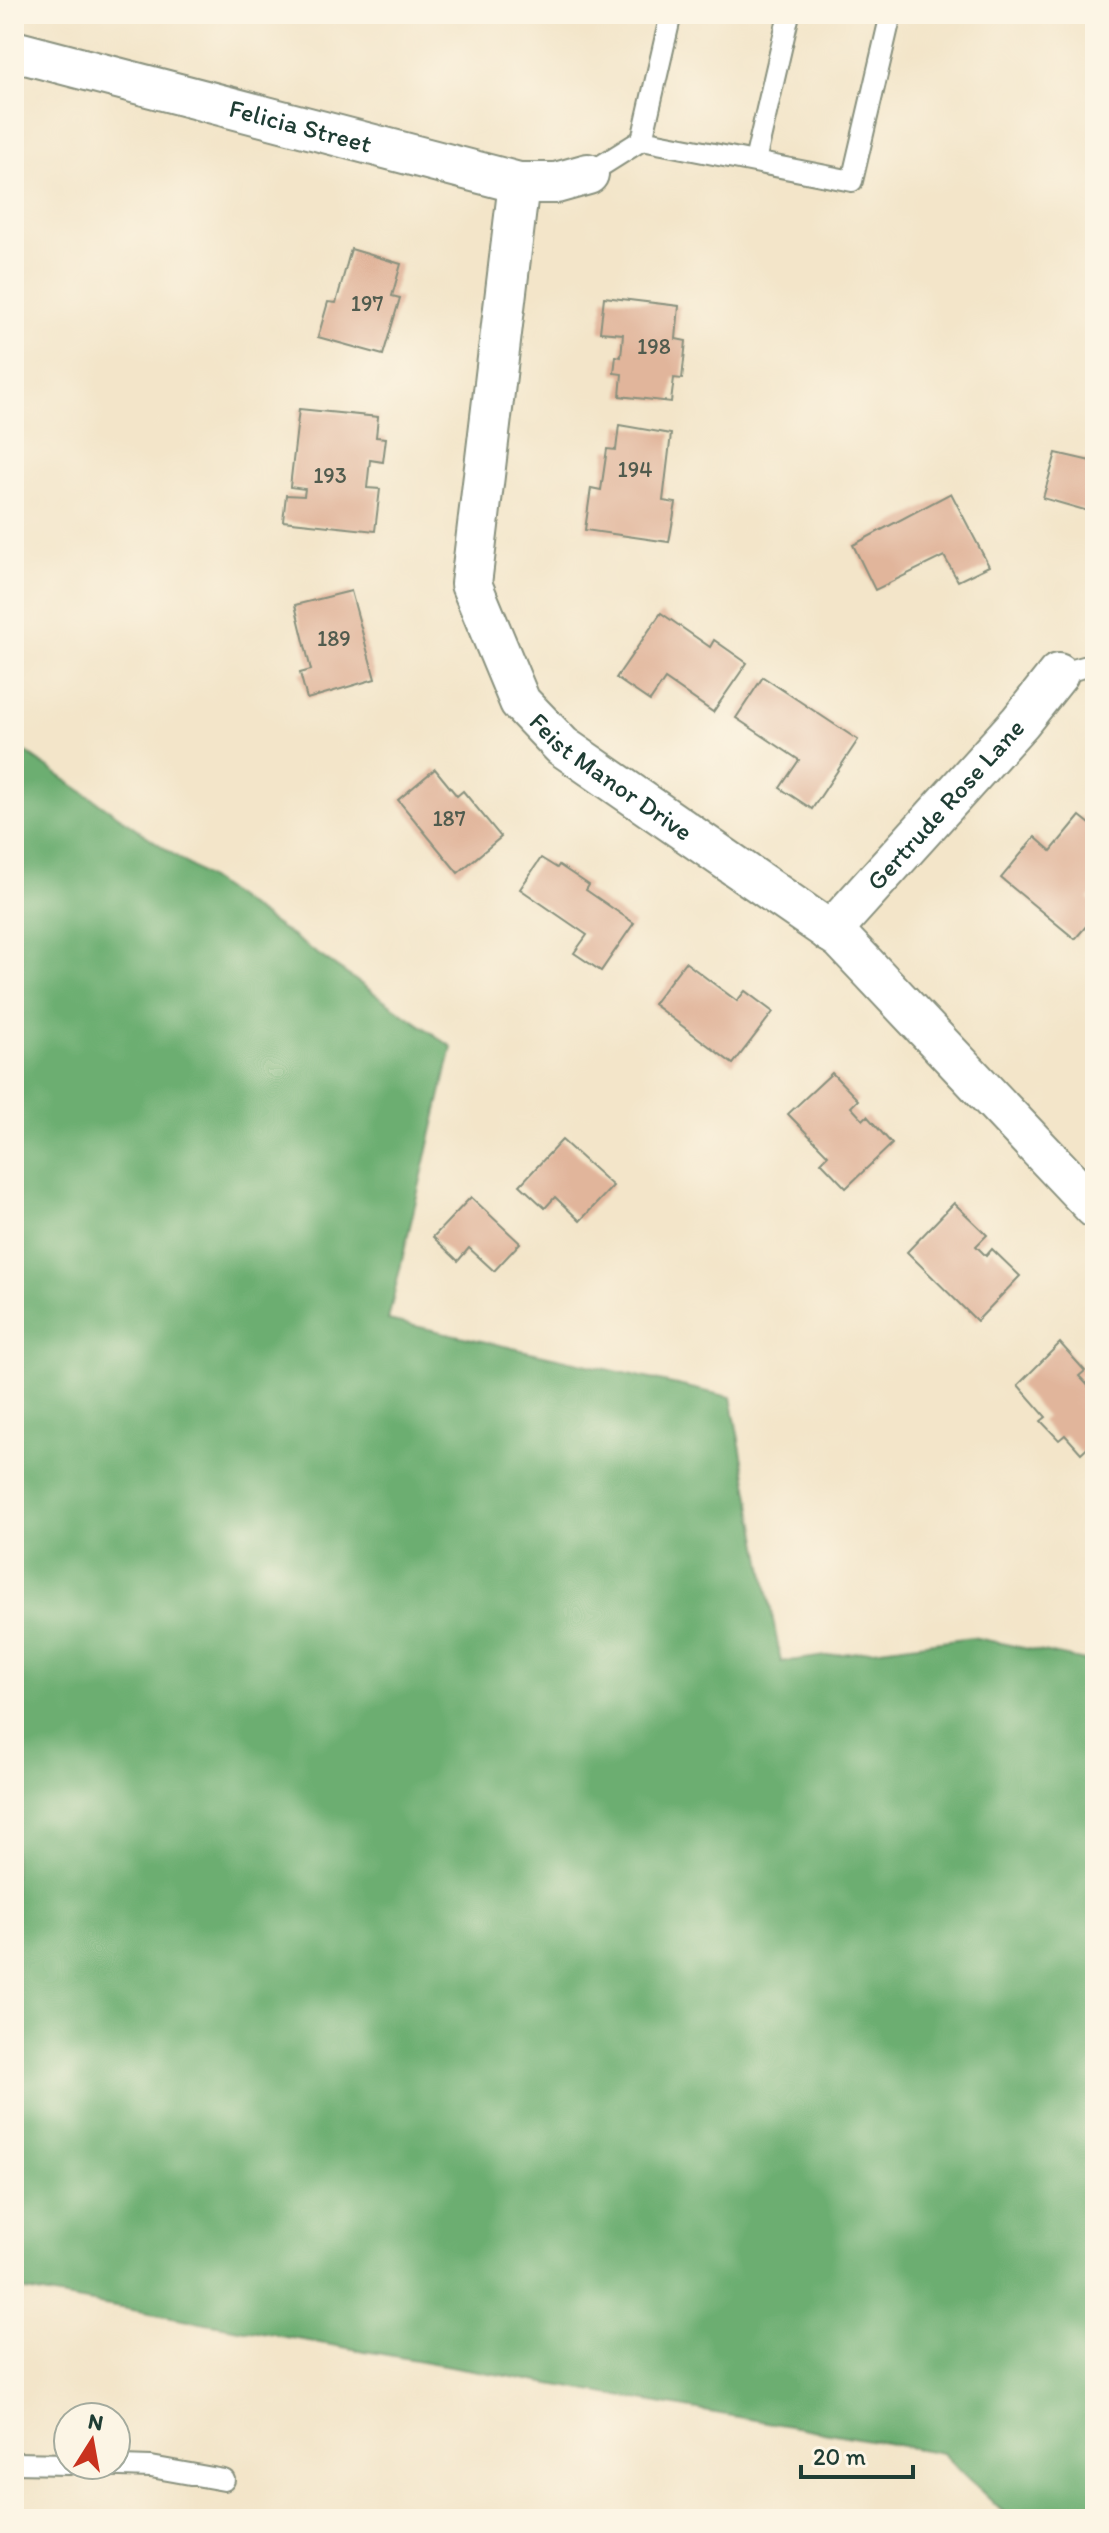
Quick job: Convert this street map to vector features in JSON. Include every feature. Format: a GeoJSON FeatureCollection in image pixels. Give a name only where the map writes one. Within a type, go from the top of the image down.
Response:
{"type":"FeatureCollection","features":[{"type":"Feature","properties":{"kind":"street","name":"Felicia Street"},"geometry":{"type":"LineString","coordinates":[[14,51],[519,183],[556,183],[588,174]]}},
{"type":"Feature","properties":{"kind":"street","name":"Feist Manor Drive"},"geometry":{"type":"LineString","coordinates":[[519,183],[471,584],[520,702],[562,746],[841,939],[1095,1208]]}},
{"type":"Feature","properties":{"kind":"street","name":"Gertrude Rose Lane"},"geometry":{"type":"LineString","coordinates":[[830,932],[1020,722],[1077,669]]}},
{"type":"Feature","properties":{"kind":"lane"},"geometry":{"type":"LineString","coordinates":[[642,140],[671,14]]}},
{"type":"Feature","properties":{"kind":"lane"},"geometry":{"type":"LineString","coordinates":[[755,161],[789,14]]}},
{"type":"Feature","properties":{"kind":"lane"},"geometry":{"type":"LineString","coordinates":[[588,174],[642,140],[852,181],[891,14]]}},
{"type":"Feature","properties":{"kind":"lane"},"geometry":{"type":"LineString","coordinates":[[14,2463],[52,2464]]}},
{"type":"Feature","properties":{"kind":"lane"},"geometry":{"type":"LineString","coordinates":[[132,2466],[224,2480]]}},
{"type":"Feature","properties":{"kind":"green space"},"geometry":{"type":"Polygon","coordinates":[[[14,744],[452,1047],[388,1320],[731,1397],[781,1662],[972,1637],[1095,1663],[1095,2519],[1010,2519],[942,2453],[14,2289],[14,744]]]}},
{"type":"Feature","properties":{"kind":"building"},"geometry":{"type":"Polygon","coordinates":[[[351,249],[401,264],[392,296],[400,298],[383,355],[318,337],[328,302],[336,303],[351,249]]]}},
{"type":"Feature","properties":{"kind":"building"},"geometry":{"type":"Polygon","coordinates":[[[604,297],[679,306],[676,339],[686,341],[682,379],[674,378],[671,402],[620,396],[622,374],[614,373],[616,356],[621,357],[623,334],[600,332],[604,297]]]}},
{"type":"Feature","properties":{"kind":"building"},"geometry":{"type":"Polygon","coordinates":[[[299,409],[378,417],[376,437],[386,438],[383,462],[370,460],[367,488],[380,489],[375,531],[283,521],[286,495],[304,496],[305,489],[290,487],[299,409]]]}},
{"type":"Feature","properties":{"kind":"building"},"geometry":{"type":"Polygon","coordinates":[[[619,425],[671,434],[663,501],[676,503],[669,542],[585,530],[591,488],[601,490],[607,449],[616,450],[619,425]]]}},
{"type":"Feature","properties":{"kind":"building"},"geometry":{"type":"Polygon","coordinates":[[[1056,453],[1095,462],[1095,513],[1043,498],[1056,453]]]}},
{"type":"Feature","properties":{"kind":"building"},"geometry":{"type":"Polygon","coordinates":[[[951,493],[989,566],[958,581],[944,556],[875,590],[853,545],[951,493]]]}},
{"type":"Feature","properties":{"kind":"building"},"geometry":{"type":"Polygon","coordinates":[[[351,591],[375,679],[307,699],[300,673],[311,670],[295,605],[351,591]]]}},
{"type":"Feature","properties":{"kind":"building"},"geometry":{"type":"Polygon","coordinates":[[[661,613],[710,647],[714,640],[747,663],[713,712],[665,679],[650,701],[616,678],[661,613]]]}},
{"type":"Feature","properties":{"kind":"building"},"geometry":{"type":"Polygon","coordinates":[[[763,677],[858,740],[812,809],[780,788],[799,760],[736,718],[763,677]]]}},
{"type":"Feature","properties":{"kind":"building"},"geometry":{"type":"Polygon","coordinates":[[[435,769],[457,796],[463,791],[501,837],[458,873],[398,800],[435,769]]]}},
{"type":"Feature","properties":{"kind":"building"},"geometry":{"type":"Polygon","coordinates":[[[1080,816],[1095,828],[1095,891],[1088,899],[1095,904],[1095,916],[1075,939],[1001,878],[1035,837],[1051,851],[1080,816]]]}},
{"type":"Feature","properties":{"kind":"building"},"geometry":{"type":"Polygon","coordinates":[[[541,858],[557,868],[559,865],[589,885],[586,890],[634,923],[601,971],[574,953],[587,935],[520,889],[541,858]]]}},
{"type":"Feature","properties":{"kind":"building"},"geometry":{"type":"Polygon","coordinates":[[[685,962],[737,1001],[745,991],[773,1012],[733,1064],[653,1004],[685,962]]]}},
{"type":"Feature","properties":{"kind":"building"},"geometry":{"type":"Polygon","coordinates":[[[832,1073],[858,1100],[851,1107],[863,1120],[867,1116],[892,1144],[846,1188],[821,1162],[828,1155],[788,1114],[832,1073]]]}},
{"type":"Feature","properties":{"kind":"building"},"geometry":{"type":"Polygon","coordinates":[[[562,1140],[613,1186],[580,1221],[555,1197],[545,1208],[520,1185],[562,1140]]]}},
{"type":"Feature","properties":{"kind":"building"},"geometry":{"type":"Polygon","coordinates":[[[471,1197],[520,1243],[494,1271],[469,1248],[458,1261],[433,1237],[471,1197]]]}},
{"type":"Feature","properties":{"kind":"building"},"geometry":{"type":"Polygon","coordinates":[[[954,1203],[987,1235],[976,1246],[986,1256],[992,1249],[1020,1276],[977,1321],[907,1252],[954,1203]]]}},
{"type":"Feature","properties":{"kind":"building"},"geometry":{"type":"Polygon","coordinates":[[[1060,1343],[1085,1371],[1079,1376],[1095,1393],[1095,1440],[1081,1453],[1065,1435],[1059,1440],[1041,1421],[1046,1417],[1018,1385],[1060,1343]]]}}]}
